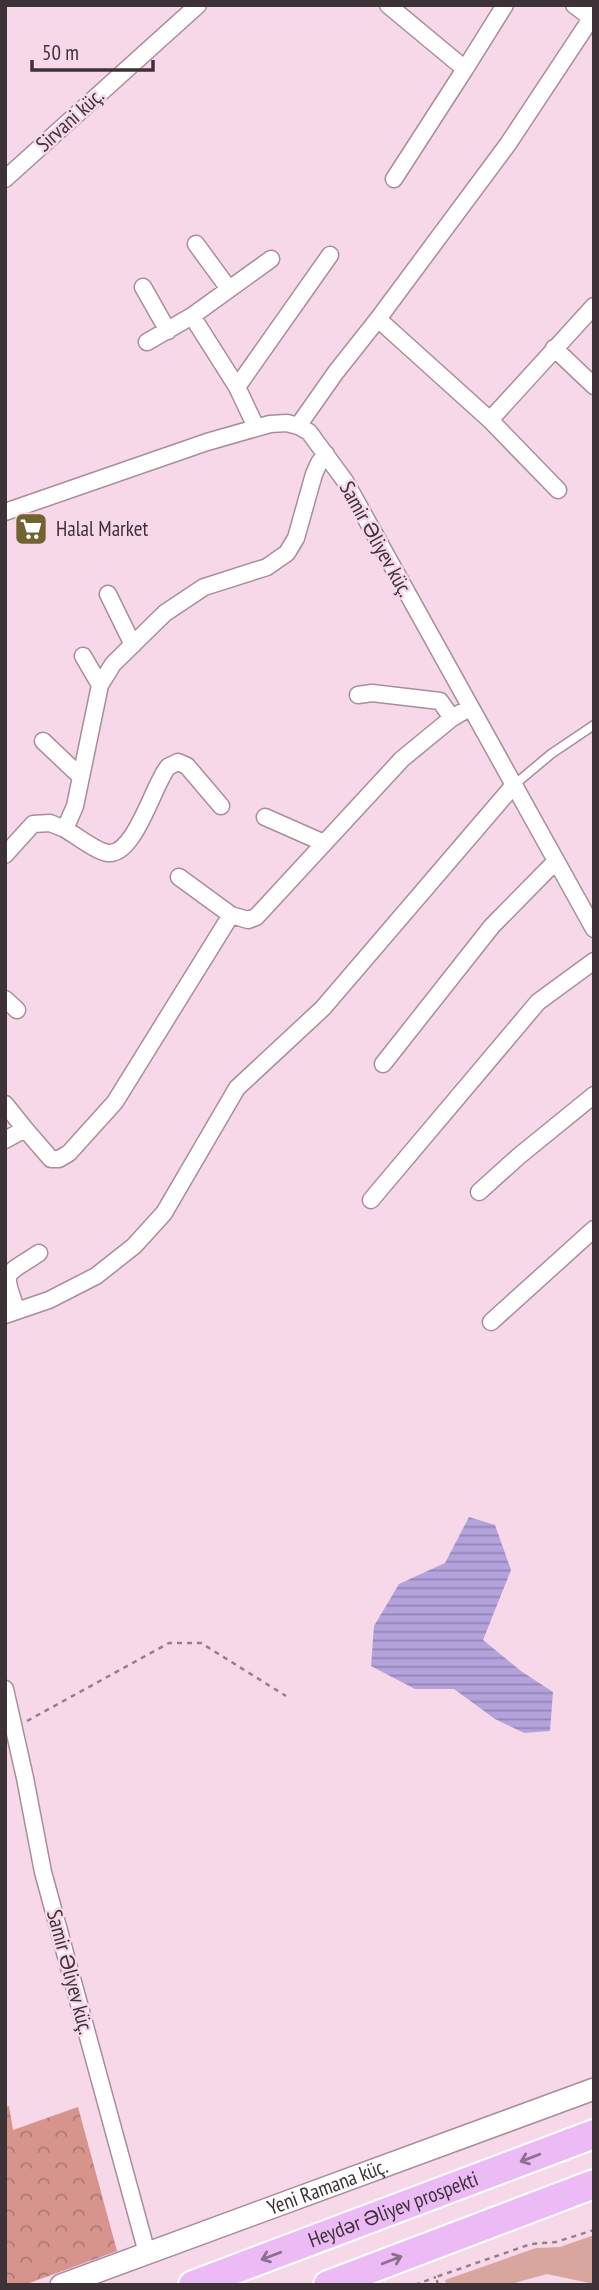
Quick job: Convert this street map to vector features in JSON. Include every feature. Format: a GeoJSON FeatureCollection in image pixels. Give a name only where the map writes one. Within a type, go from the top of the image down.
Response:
{"type":"FeatureCollection","features":[{"type":"Feature","properties":{"kind":"highway","name":"Heydər Əliyev prospekti"},"geometry":{"type":"LineString","coordinates":[[193,2285],[594,2134]]}},
{"type":"Feature","properties":{"kind":"highway"},"geometry":{"type":"LineString","coordinates":[[328,2285],[594,2184]]}},
{"type":"Feature","properties":{"kind":"street","name":"Sirvani küç."},"geometry":{"type":"LineString","coordinates":[[5,179],[198,5]]}},
{"type":"Feature","properties":{"kind":"street"},"geometry":{"type":"LineString","coordinates":[[388,5],[465,69]]}},
{"type":"Feature","properties":{"kind":"street"},"geometry":{"type":"LineString","coordinates":[[394,178],[505,5]]}},
{"type":"Feature","properties":{"kind":"street"},"geometry":{"type":"LineString","coordinates":[[5,512],[256,427],[287,423],[298,426],[508,144],[593,18],[574,5]]}},
{"type":"Feature","properties":{"kind":"street"},"geometry":{"type":"LineString","coordinates":[[196,244],[229,289]]}},
{"type":"Feature","properties":{"kind":"street"},"geometry":{"type":"LineString","coordinates":[[237,387],[330,255]]}},
{"type":"Feature","properties":{"kind":"street"},"geometry":{"type":"LineString","coordinates":[[147,342],[192,316],[271,259]]}},
{"type":"Feature","properties":{"kind":"street"},"geometry":{"type":"LineString","coordinates":[[143,287],[168,331]]}},
{"type":"Feature","properties":{"kind":"street"},"geometry":{"type":"LineString","coordinates":[[490,421],[594,306]]}},
{"type":"Feature","properties":{"kind":"street"},"geometry":{"type":"LineString","coordinates":[[192,316],[237,387],[256,427]]}},
{"type":"Feature","properties":{"kind":"street"},"geometry":{"type":"LineString","coordinates":[[378,319],[490,421],[558,490]]}},
{"type":"Feature","properties":{"kind":"street"},"geometry":{"type":"LineString","coordinates":[[554,348],[594,386]]}},
{"type":"Feature","properties":{"kind":"street","name":"Samir Əliyev küç."},"geometry":{"type":"LineString","coordinates":[[298,426],[309,432],[345,481],[594,929]]}},
{"type":"Feature","properties":{"kind":"street"},"geometry":{"type":"LineString","coordinates":[[65,829],[75,806],[100,685],[113,664],[165,613],[204,587],[267,567],[287,553],[296,538],[314,474],[326,454]]}},
{"type":"Feature","properties":{"kind":"street"},"geometry":{"type":"LineString","coordinates":[[107,594],[133,645]]}},
{"type":"Feature","properties":{"kind":"street"},"geometry":{"type":"LineString","coordinates":[[83,656],[100,685]]}},
{"type":"Feature","properties":{"kind":"street"},"geometry":{"type":"LineString","coordinates":[[358,695],[372,693],[440,701],[452,718]]}},
{"type":"Feature","properties":{"kind":"street"},"geometry":{"type":"LineString","coordinates":[[179,877],[231,915],[248,920],[257,917],[402,760],[452,718],[469,708]]}},
{"type":"Feature","properties":{"kind":"street"},"geometry":{"type":"LineString","coordinates":[[43,741],[81,778]]}},
{"type":"Feature","properties":{"kind":"street"},"geometry":{"type":"LineString","coordinates":[[5,855],[33,824],[38,822],[65,829],[106,853],[115,852],[127,842],[141,823],[168,767],[178,762],[187,766],[221,806]]}},
{"type":"Feature","properties":{"kind":"street"},"geometry":{"type":"LineString","coordinates":[[40,1253],[8,1273],[6,1280],[11,1313],[49,1300],[96,1276],[134,1246],[164,1213],[237,1088],[323,1008],[514,785]]}},
{"type":"Feature","properties":{"kind":"street"},"geometry":{"type":"LineString","coordinates":[[265,817],[324,843]]}},
{"type":"Feature","properties":{"kind":"street"},"geometry":{"type":"LineString","coordinates":[[5,829],[17,842]]}},
{"type":"Feature","properties":{"kind":"street"},"geometry":{"type":"LineString","coordinates":[[383,1064],[492,926],[556,861]]}},
{"type":"Feature","properties":{"kind":"street"},"geometry":{"type":"LineString","coordinates":[[5,1104],[51,1158],[59,1159],[69,1153],[115,1102],[231,915]]}},
{"type":"Feature","properties":{"kind":"street"},"geometry":{"type":"LineString","coordinates":[[371,1200],[538,1002],[594,961]]}},
{"type":"Feature","properties":{"kind":"street"},"geometry":{"type":"LineString","coordinates":[[479,1192],[594,1095]]}},
{"type":"Feature","properties":{"kind":"street"},"geometry":{"type":"LineString","coordinates":[[5,1140],[25,1129]]}},
{"type":"Feature","properties":{"kind":"street"},"geometry":{"type":"LineString","coordinates":[[491,1322],[594,1229]]}},
{"type":"Feature","properties":{"kind":"street","name":"Samir Əliyev küç."},"geometry":{"type":"LineString","coordinates":[[5,1689],[43,1872],[147,2253]]}},
{"type":"Feature","properties":{"kind":"street","name":"Yeni Ramana küç."},"geometry":{"type":"LineString","coordinates":[[61,2285],[594,2089]]}},
{"type":"Feature","properties":{"kind":"lane"},"geometry":{"type":"LineString","coordinates":[[514,785],[551,754],[594,725]]}},
{"type":"Feature","properties":{"kind":"path"},"geometry":{"type":"LineString","coordinates":[[10,1717],[36,1716],[169,1643],[201,1643],[286,1696]]}},
{"type":"Feature","properties":{"kind":"path"},"geometry":{"type":"LineString","coordinates":[[415,2285],[531,2244],[556,2242],[594,2230]]}},
{"type":"Feature","properties":{"kind":"path"},"geometry":{"type":"LineString","coordinates":[[436,2277],[438,2285]]}},
{"type":"Feature","properties":{"kind":"shaded area"},"geometry":{"type":"Polygon","coordinates":[[[469,1517],[495,1525],[511,1570],[483,1640],[521,1671],[553,1692],[550,1731],[524,1733],[495,1719],[454,1689],[415,1689],[371,1666],[374,1626],[399,1584],[445,1563],[469,1517]]]}},
{"type":"Feature","properties":{"kind":"shaded area"},"geometry":{"type":"Polygon","coordinates":[[[594,2235],[594,2284],[547,2274],[507,2285],[447,2285],[445,2280],[536,2248],[560,2247],[594,2235]]]}},
{"type":"Feature","properties":{"kind":"green space"},"geometry":{"type":"Polygon","coordinates":[[[9,2106],[13,2130],[78,2107],[117,2251],[24,2285],[5,2285],[5,2107],[9,2106]]]}},
{"type":"Feature","properties":{"kind":"place","name":"Halal Market"},"geometry":{"type":"Point","coordinates":[31,529]}}]}
